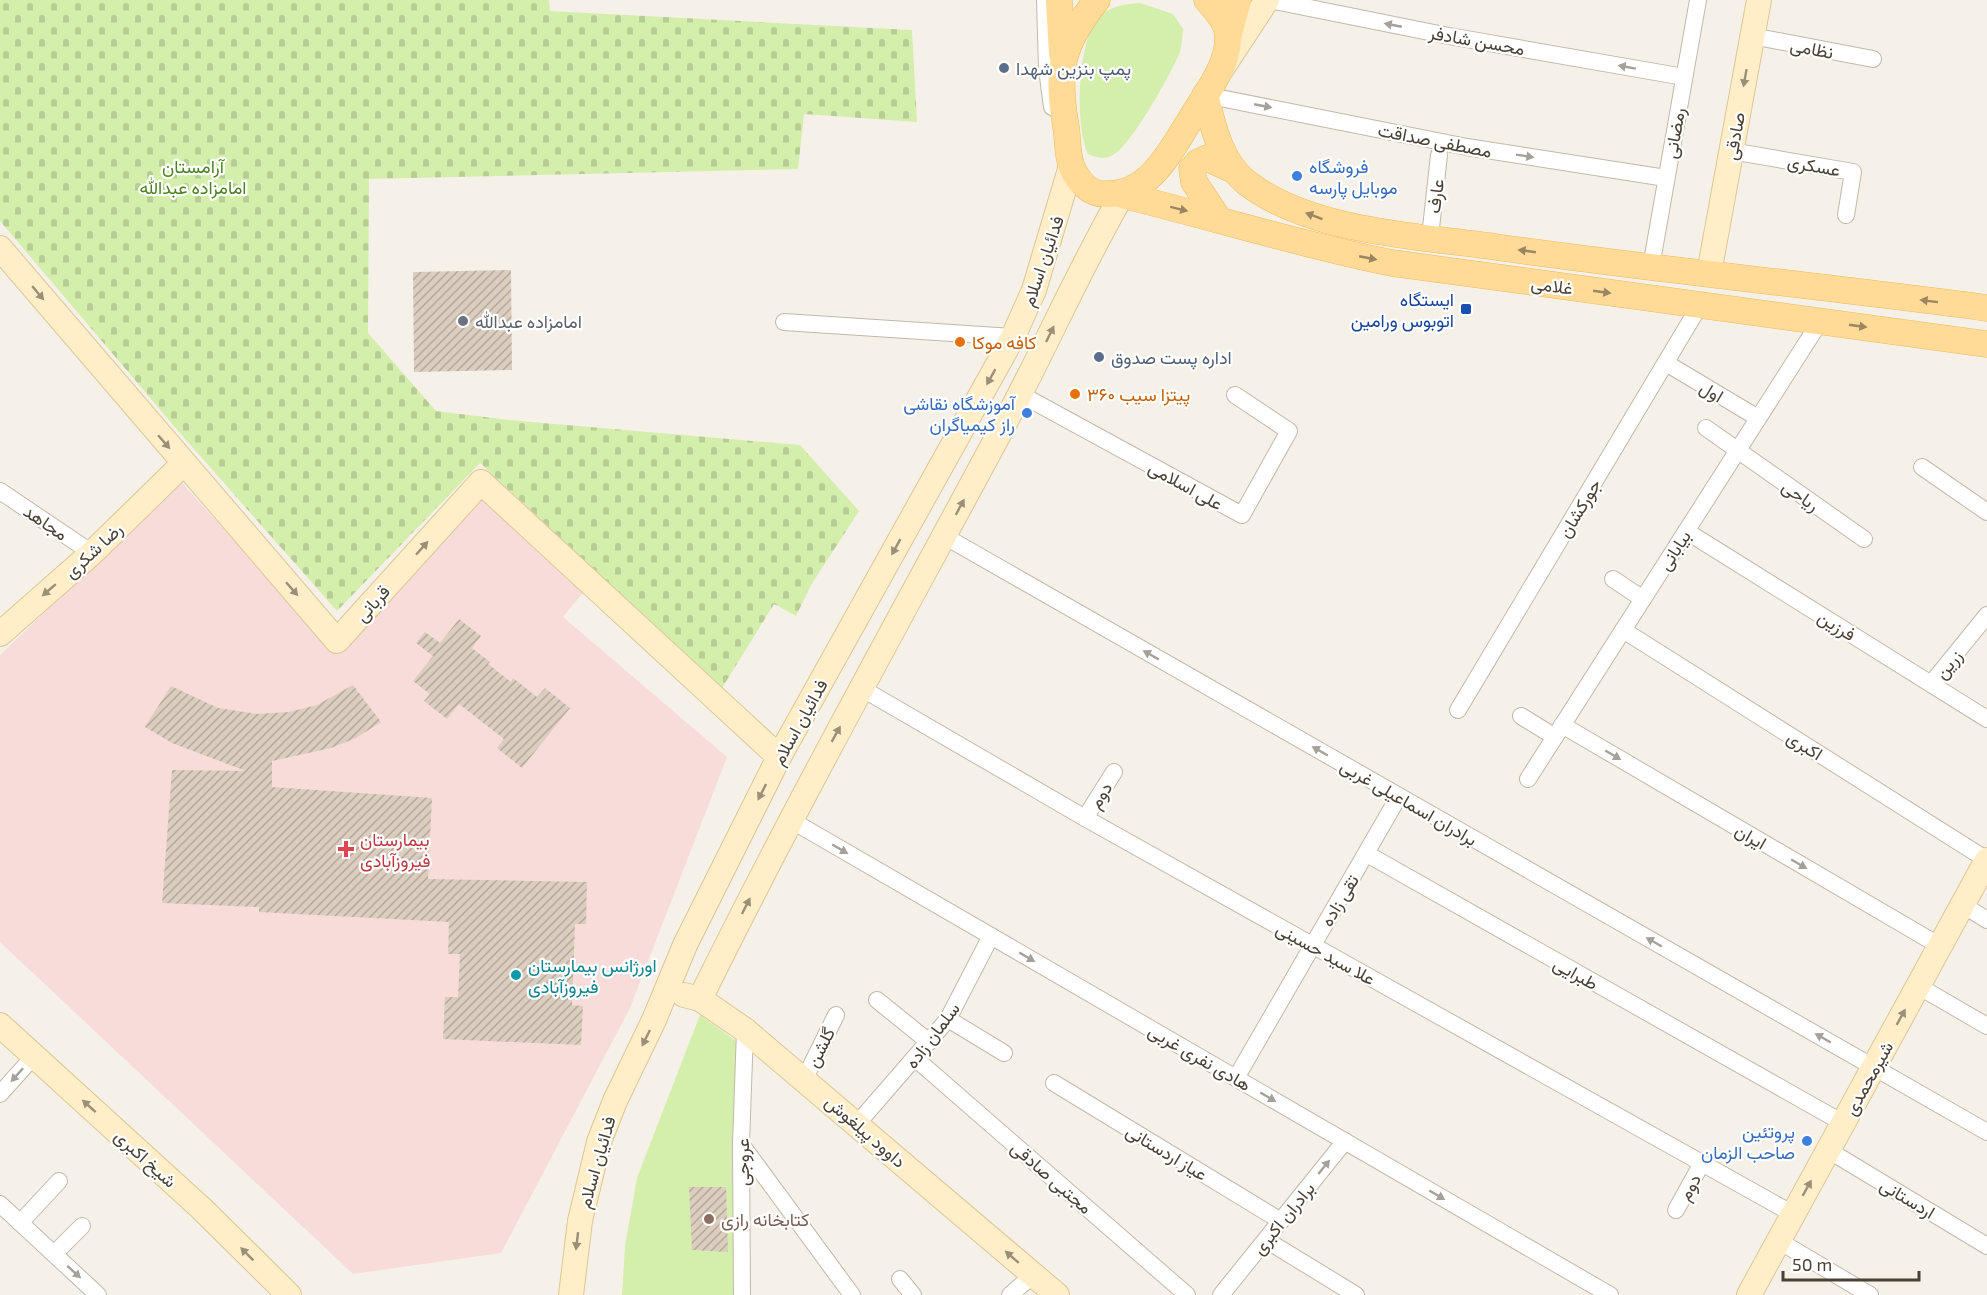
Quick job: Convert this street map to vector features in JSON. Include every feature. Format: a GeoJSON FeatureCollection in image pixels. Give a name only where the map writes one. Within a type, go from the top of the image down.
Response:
{"type":"FeatureCollection","features":[{"type":"Feature","properties":{"kind":"main road"},"geometry":{"type":"LineString","coordinates":[[1059,0],[1066,129],[1071,166]]}},
{"type":"Feature","properties":{"kind":"main road"},"geometry":{"type":"LineString","coordinates":[[1062,58],[1076,27],[1097,0]]}},
{"type":"Feature","properties":{"kind":"main road"},"geometry":{"type":"LineString","coordinates":[[1207,0],[1221,16],[1228,38]]}},
{"type":"Feature","properties":{"kind":"main road"},"geometry":{"type":"LineString","coordinates":[[1220,72],[1238,0]]}},
{"type":"Feature","properties":{"kind":"main road"},"geometry":{"type":"LineString","coordinates":[[1122,195],[1143,184],[1166,159],[1220,72],[1269,0]]}},
{"type":"Feature","properties":{"kind":"main road","name":"صادقی"},"geometry":{"type":"LineString","coordinates":[[1709,273],[1759,0]]}},
{"type":"Feature","properties":{"kind":"main road","name":"غلامی"},"geometry":{"type":"LineString","coordinates":[[1206,95],[1214,132],[1233,170],[1248,183],[1280,202],[1324,220],[1651,267],[1987,308]]}},
{"type":"Feature","properties":{"kind":"main road"},"geometry":{"type":"LineString","coordinates":[[1218,218],[1194,182],[1192,169],[1198,162],[1207,158],[1233,170]]}},
{"type":"Feature","properties":{"kind":"main road","name":"غلامی"},"geometry":{"type":"LineString","coordinates":[[1071,166],[1084,187],[1101,194],[1122,195],[1218,218],[1323,249],[1392,263],[1987,344]]}},
{"type":"Feature","properties":{"kind":"main road","name":"فدائیان اسلام"},"geometry":{"type":"LineString","coordinates":[[571,1295],[580,1221],[599,1142],[615,1101],[663,999],[685,945],[779,757],[1013,336],[1034,290],[1071,166]]}},
{"type":"Feature","properties":{"kind":"main road","name":"فدائیان اسلام"},"geometry":{"type":"LineString","coordinates":[[700,999],[789,819],[1020,394],[1084,263],[1122,195]]}},
{"type":"Feature","properties":{"kind":"main road","name":"قربانی"},"geometry":{"type":"LineString","coordinates":[[0,248],[337,641],[482,482],[779,757]]}},
{"type":"Feature","properties":{"kind":"main road","name":"رضا شکری"},"geometry":{"type":"LineString","coordinates":[[1,631],[92,553],[183,464]]}},
{"type":"Feature","properties":{"kind":"main road","name":"شیرمحمدی"},"geometry":{"type":"LineString","coordinates":[[1749,1295],[1987,860]]}},
{"type":"Feature","properties":{"kind":"main road"},"geometry":{"type":"LineString","coordinates":[[685,945],[690,957],[698,962],[706,963],[720,959]]}},
{"type":"Feature","properties":{"kind":"main road"},"geometry":{"type":"LineString","coordinates":[[663,999],[684,995],[700,999]]}},
{"type":"Feature","properties":{"kind":"main road","name":"داوود پیلغوش"},"geometry":{"type":"LineString","coordinates":[[700,999],[745,1030],[805,1078],[1057,1295]]}},
{"type":"Feature","properties":{"kind":"main road","name":"شیخ اکبری"},"geometry":{"type":"LineString","coordinates":[[0,1024],[202,1209],[289,1295]]}},
{"type":"Feature","properties":{"kind":"street"},"geometry":{"type":"LineString","coordinates":[[1045,0],[1047,69],[1051,106],[1066,129]]}},
{"type":"Feature","properties":{"kind":"street","name":"محسن شادفر"},"geometry":{"type":"LineString","coordinates":[[1269,0],[1449,36],[1684,77]]}},
{"type":"Feature","properties":{"kind":"street","name":"رمضانی"},"geometry":{"type":"LineString","coordinates":[[1651,267],[1698,0]]}},
{"type":"Feature","properties":{"kind":"street","name":"نظامی"},"geometry":{"type":"LineString","coordinates":[[1752,36],[1873,59]]}},
{"type":"Feature","properties":{"kind":"street","name":"مصطفی صداقت"},"geometry":{"type":"LineString","coordinates":[[1206,95],[1467,147],[1666,178]]}},
{"type":"Feature","properties":{"kind":"street","name":"عسکری"},"geometry":{"type":"LineString","coordinates":[[1731,150],[1853,172],[1846,215]]}},
{"type":"Feature","properties":{"kind":"street","name":"عارف"},"geometry":{"type":"LineString","coordinates":[[1430,237],[1439,155]]}},
{"type":"Feature","properties":{"kind":"street","name":"جورکشان"},"geometry":{"type":"LineString","coordinates":[[1458,710],[1700,305]]}},
{"type":"Feature","properties":{"kind":"street","name":"بیابانی"},"geometry":{"type":"LineString","coordinates":[[1528,779],[1821,321]]}},
{"type":"Feature","properties":{"kind":"street"},"geometry":{"type":"LineString","coordinates":[[784,322],[1013,336]]}},
{"type":"Feature","properties":{"kind":"street","name":"اول"},"geometry":{"type":"LineString","coordinates":[[1666,363],[1758,418]]}},
{"type":"Feature","properties":{"kind":"street","name":"علی اسلامی"},"geometry":{"type":"LineString","coordinates":[[1020,394],[1242,515],[1289,431],[1235,395]]}},
{"type":"Feature","properties":{"kind":"street"},"geometry":{"type":"LineString","coordinates":[[1706,428],[1738,450]]}},
{"type":"Feature","properties":{"kind":"street","name":"ریاحی"},"geometry":{"type":"LineString","coordinates":[[1738,450],[1864,539]]}},
{"type":"Feature","properties":{"kind":"street"},"geometry":{"type":"LineString","coordinates":[[1922,466],[1987,512]]}},
{"type":"Feature","properties":{"kind":"street","name":"مجاهد"},"geometry":{"type":"LineString","coordinates":[[0,490],[92,553]]}},
{"type":"Feature","properties":{"kind":"street","name":"فرزین"},"geometry":{"type":"LineString","coordinates":[[1686,531],[1987,719]]}},
{"type":"Feature","properties":{"kind":"street","name":"برادران اسماعیلی غربی"},"geometry":{"type":"LineString","coordinates":[[944,536],[1987,1132]]}},
{"type":"Feature","properties":{"kind":"street"},"geometry":{"type":"LineString","coordinates":[[1613,579],[1643,599]]}},
{"type":"Feature","properties":{"kind":"street","name":"زرین"},"geometry":{"type":"LineString","coordinates":[[1932,684],[1987,615]]}},
{"type":"Feature","properties":{"kind":"street","name":"اکبری"},"geometry":{"type":"LineString","coordinates":[[1623,630],[1987,860]]}},
{"type":"Feature","properties":{"kind":"street","name":"علا سید حسینی"},"geometry":{"type":"LineString","coordinates":[[861,688],[1085,818],[1793,1214]]}},
{"type":"Feature","properties":{"kind":"street"},"geometry":{"type":"LineString","coordinates":[[1521,716],[1558,731]]}},
{"type":"Feature","properties":{"kind":"street","name":"ایران"},"geometry":{"type":"LineString","coordinates":[[1558,731],[1940,946]]}},
{"type":"Feature","properties":{"kind":"street","name":"دوم"},"geometry":{"type":"LineString","coordinates":[[1085,818],[1114,772]]}},
{"type":"Feature","properties":{"kind":"street"},"geometry":{"type":"LineString","coordinates":[[1366,854],[1399,796]]}},
{"type":"Feature","properties":{"kind":"street","name":"هادی نفری غربی"},"geometry":{"type":"LineString","coordinates":[[789,819],[1345,1141],[1588,1290],[1610,1295]]}},
{"type":"Feature","properties":{"kind":"street","name":"تقی زاده"},"geometry":{"type":"LineString","coordinates":[[1236,1078],[1366,854]]}},
{"type":"Feature","properties":{"kind":"street","name":"طبرایی"},"geometry":{"type":"LineString","coordinates":[[1366,854],[1843,1123]]}},
{"type":"Feature","properties":{"kind":"street"},"geometry":{"type":"LineString","coordinates":[[1963,905],[1987,920]]}},
{"type":"Feature","properties":{"kind":"street","name":"سلمان زاده"},"geometry":{"type":"LineString","coordinates":[[857,1124],[916,1059],[948,1019],[991,936]]}},
{"type":"Feature","properties":{"kind":"street"},"geometry":{"type":"LineString","coordinates":[[1918,986],[1987,1026]]}},
{"type":"Feature","properties":{"kind":"street"},"geometry":{"type":"LineString","coordinates":[[877,1000],[929,1042]]}},
{"type":"Feature","properties":{"kind":"street","name":"گلشن"},"geometry":{"type":"LineString","coordinates":[[805,1078],[836,1016]]}},
{"type":"Feature","properties":{"kind":"street"},"geometry":{"type":"LineString","coordinates":[[948,1019],[1004,1053]]}},
{"type":"Feature","properties":{"kind":"street","name":"عروجی"},"geometry":{"type":"LineString","coordinates":[[742,1295],[741,1144],[745,1030]]}},
{"type":"Feature","properties":{"kind":"street"},"geometry":{"type":"LineString","coordinates":[[0,1094],[34,1056]]}},
{"type":"Feature","properties":{"kind":"street","name":"مجتبی صادقی"},"geometry":{"type":"LineString","coordinates":[[916,1059],[1187,1295]]}},
{"type":"Feature","properties":{"kind":"street","name":"عیاز اردستانی"},"geometry":{"type":"LineString","coordinates":[[1054,1083],[1281,1221]]}},
{"type":"Feature","properties":{"kind":"street","name":"برادران اکبری"},"geometry":{"type":"LineString","coordinates":[[1221,1295],[1345,1141]]}},
{"type":"Feature","properties":{"kind":"street"},"geometry":{"type":"LineString","coordinates":[[741,1144],[852,1295]]}},
{"type":"Feature","properties":{"kind":"street","name":"اردستانی"},"geometry":{"type":"LineString","coordinates":[[1828,1150],[1987,1246]]}},
{"type":"Feature","properties":{"kind":"street","name":"دوم"},"geometry":{"type":"LineString","coordinates":[[1676,1210],[1702,1163]]}},
{"type":"Feature","properties":{"kind":"street"},"geometry":{"type":"LineString","coordinates":[[20,1223],[59,1181]]}},
{"type":"Feature","properties":{"kind":"street"},"geometry":{"type":"LineString","coordinates":[[0,1204],[93,1293]]}},
{"type":"Feature","properties":{"kind":"street"},"geometry":{"type":"LineString","coordinates":[[54,1254],[82,1226]]}},
{"type":"Feature","properties":{"kind":"street"},"geometry":{"type":"LineString","coordinates":[[1266,1240],[1356,1295]]}},
{"type":"Feature","properties":{"kind":"street"},"geometry":{"type":"LineString","coordinates":[[1779,1240],[1870,1295]]}},
{"type":"Feature","properties":{"kind":"street"},"geometry":{"type":"LineString","coordinates":[[1010,1295],[1033,1275]]}},
{"type":"Feature","properties":{"kind":"street"},"geometry":{"type":"LineString","coordinates":[[900,1279],[913,1295]]}},
{"type":"Feature","properties":{"kind":"shaded area","name":"بیمارستان فیروزآبادی"},"geometry":{"type":"Polygon","coordinates":[[[181,482],[337,654],[480,498],[583,593],[563,617],[727,757],[630,1008],[501,1253],[353,1274],[0,942],[0,655],[181,482]]]}},
{"type":"Feature","properties":{"kind":"green space","name":"آرامستان امامزاده عبدالله"},"geometry":{"type":"Polygon","coordinates":[[[0,0],[549,0],[550,11],[912,30],[917,122],[804,114],[798,169],[369,179],[368,333],[436,411],[509,420],[800,445],[859,511],[811,585],[796,616],[774,604],[722,688],[480,463],[337,611],[179,432],[0,221],[0,0]]]}},
{"type":"Feature","properties":{"kind":"green space"},"geometry":{"type":"Polygon","coordinates":[[[1140,3],[1173,14],[1183,29],[1180,52],[1139,126],[1128,140],[1119,151],[1111,156],[1096,157],[1088,154],[1081,124],[1080,85],[1086,46],[1091,30],[1102,14],[1118,6],[1140,3]]]}},
{"type":"Feature","properties":{"kind":"green space"},"geometry":{"type":"Polygon","coordinates":[[[700,1015],[740,1044],[733,1295],[622,1295],[625,1246],[637,1178],[700,1015]]]}},
{"type":"Feature","properties":{"kind":"building","name":"امامزاده عبدالله"},"geometry":{"type":"Polygon","coordinates":[[[511,270],[512,370],[414,372],[413,272],[511,270]]]}},
{"type":"Feature","properties":{"kind":"building"},"geometry":{"type":"Polygon","coordinates":[[[459,619],[481,636],[472,648],[490,662],[488,664],[511,682],[513,678],[537,697],[545,688],[570,708],[522,768],[497,748],[504,739],[459,704],[447,719],[424,701],[430,694],[413,681],[433,656],[416,643],[425,632],[440,643],[459,619]]]}},
{"type":"Feature","properties":{"kind":"building"},"geometry":{"type":"Polygon","coordinates":[[[353,685],[381,722],[356,738],[331,748],[272,761],[272,787],[432,798],[428,879],[587,882],[586,924],[575,924],[572,1005],[583,1006],[581,1045],[443,1039],[445,997],[458,997],[460,954],[448,954],[449,922],[259,912],[259,907],[162,903],[172,770],[246,771],[172,743],[145,727],[171,686],[218,708],[257,714],[289,712],[317,705],[353,685]]]}},
{"type":"Feature","properties":{"kind":"building","name":"کتابخانه رازی"},"geometry":{"type":"Polygon","coordinates":[[[689,1187],[726,1187],[728,1252],[692,1250],[689,1187]]]}},
{"type":"Feature","properties":{"kind":"place","name":"پمپ بنزین شهدا"},"geometry":{"type":"Point","coordinates":[1004,68]}},
{"type":"Feature","properties":{"kind":"place","name":"فروشگاه موبایل پارسه"},"geometry":{"type":"Point","coordinates":[1297,176]}},
{"type":"Feature","properties":{"kind":"place","name":"ایستگاه اتوبوس ورامین"},"geometry":{"type":"Point","coordinates":[1466,309]}},
{"type":"Feature","properties":{"kind":"place","name":"امامزاده عبدالله"},"geometry":{"type":"Point","coordinates":[463,321]}},
{"type":"Feature","properties":{"kind":"place","name":"کافه موکا"},"geometry":{"type":"Point","coordinates":[960,342]}},
{"type":"Feature","properties":{"kind":"place","name":"اداره پست صدوق"},"geometry":{"type":"Point","coordinates":[1099,357]}},
{"type":"Feature","properties":{"kind":"place","name":"پیتزا سیب ۳۶۰"},"geometry":{"type":"Point","coordinates":[1075,394]}},
{"type":"Feature","properties":{"kind":"place","name":"آموزشگاه نقاشی راز کیمیاگران"},"geometry":{"type":"Point","coordinates":[1027,413]}},
{"type":"Feature","properties":{"kind":"place","name":"بیمارستان فیروزآبادی"},"geometry":{"type":"Point","coordinates":[346,849]}},
{"type":"Feature","properties":{"kind":"place","name":"اورژانس بیمارستان فیروزآبادی"},"geometry":{"type":"Point","coordinates":[516,975]}},
{"type":"Feature","properties":{"kind":"place","name":"پروتئین صاحب الزمان"},"geometry":{"type":"Point","coordinates":[1807,1141]}},
{"type":"Feature","properties":{"kind":"place","name":"کتابخانه رازی"},"geometry":{"type":"Point","coordinates":[709,1219]}}]}
